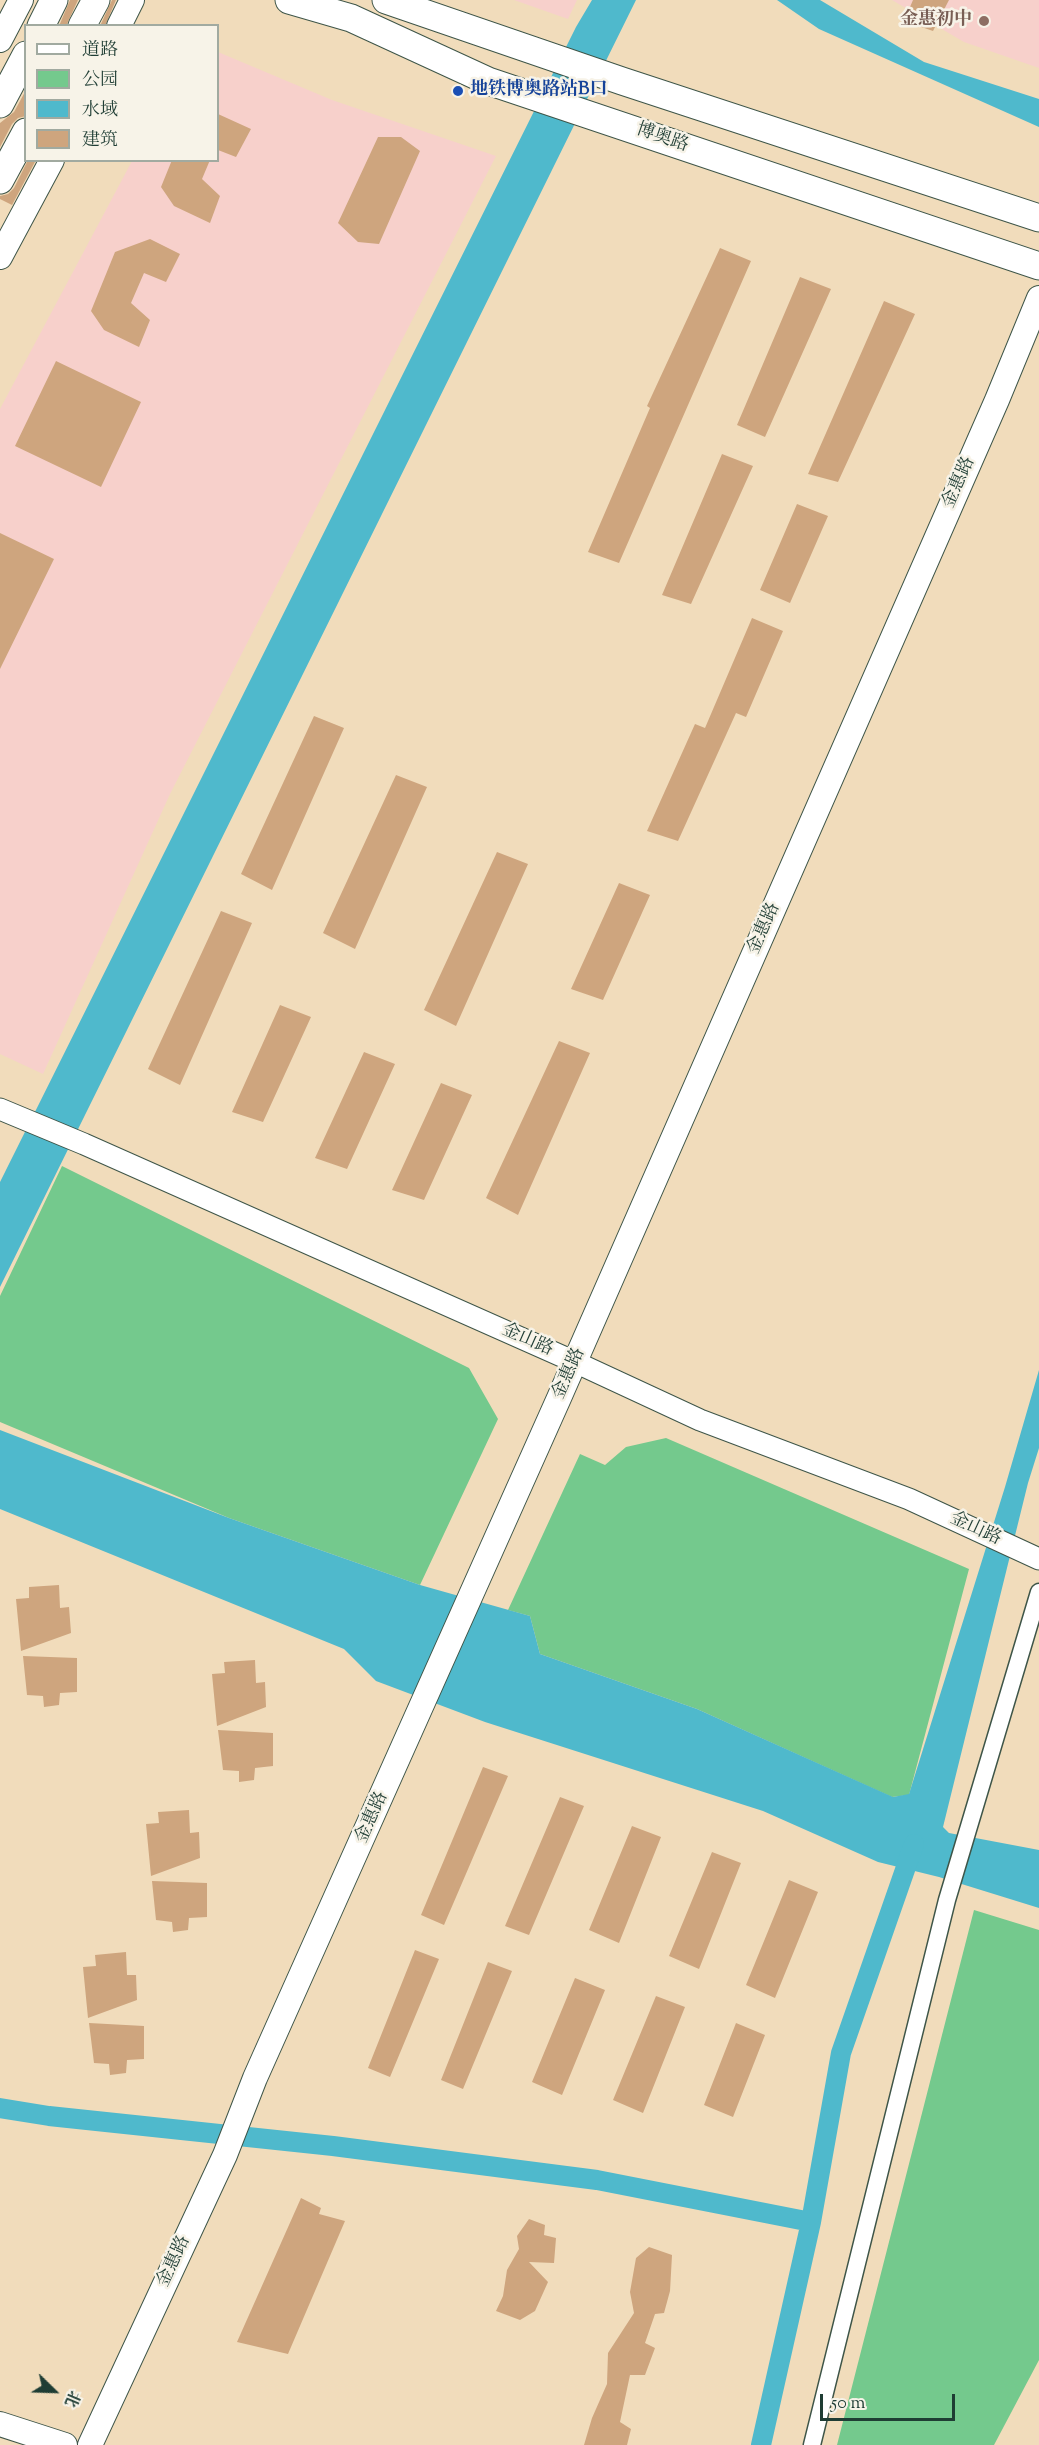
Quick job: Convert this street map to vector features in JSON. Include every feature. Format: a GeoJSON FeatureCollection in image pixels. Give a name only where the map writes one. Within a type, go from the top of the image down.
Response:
{"type":"FeatureCollection","features":[{"type":"Feature","properties":{"kind":"main road"},"geometry":{"type":"LineString","coordinates":[[0,40],[21,0]]}},
{"type":"Feature","properties":{"kind":"main road"},"geometry":{"type":"LineString","coordinates":[[42,24],[54,0]]}},
{"type":"Feature","properties":{"kind":"main road"},"geometry":{"type":"LineString","coordinates":[[83,24],[96,0]]}},
{"type":"Feature","properties":{"kind":"main road"},"geometry":{"type":"LineString","coordinates":[[120,24],[132,0]]}},
{"type":"Feature","properties":{"kind":"main road","name":"博奥路"},"geometry":{"type":"LineString","coordinates":[[289,0],[351,18],[488,81],[1039,266]]}},
{"type":"Feature","properties":{"kind":"main road"},"geometry":{"type":"LineString","coordinates":[[386,0],[622,81],[1039,218]]}},
{"type":"Feature","properties":{"kind":"main road"},"geometry":{"type":"LineString","coordinates":[[0,104],[24,59]]}},
{"type":"Feature","properties":{"kind":"main road"},"geometry":{"type":"LineString","coordinates":[[0,180],[24,136]]}},
{"type":"Feature","properties":{"kind":"main road"},"geometry":{"type":"LineString","coordinates":[[0,257],[51,162]]}},
{"type":"Feature","properties":{"kind":"main road","name":"金惠路"},"geometry":{"type":"LineString","coordinates":[[93,2444],[225,2155],[255,2078],[575,1362],[997,400],[1039,298]]}},
{"type":"Feature","properties":{"kind":"main road"},"geometry":{"type":"LineString","coordinates":[[0,2424],[65,2445]]}},
{"type":"Feature","properties":{"kind":"street","name":"金山路"},"geometry":{"type":"LineString","coordinates":[[7,1112],[575,1362],[700,1420],[909,1499],[976,1532],[1037,1558]]}},
{"type":"Feature","properties":{"kind":"street"},"geometry":{"type":"LineString","coordinates":[[812,2445],[947,1900],[1039,1592]]}},
{"type":"Feature","properties":{"kind":"shaded area"},"geometry":{"type":"Polygon","coordinates":[[[514,0],[577,0],[568,19],[514,0]]]}},
{"type":"Feature","properties":{"kind":"shaded area","name":"金惠初中"},"geometry":{"type":"Polygon","coordinates":[[[892,0],[1039,0],[1039,68],[964,42],[892,0]]]}},
{"type":"Feature","properties":{"kind":"shaded area"},"geometry":{"type":"Polygon","coordinates":[[[219,52],[332,100],[496,156],[170,794],[43,1074],[0,1054],[0,409],[131,162],[219,162],[219,52]]]}},
{"type":"Feature","properties":{"kind":"green space"},"geometry":{"type":"Polygon","coordinates":[[[62,1166],[469,1368],[498,1419],[420,1585],[229,1518],[0,1422],[0,1296],[62,1166]]]}},
{"type":"Feature","properties":{"kind":"green space"},"geometry":{"type":"Polygon","coordinates":[[[666,1438],[969,1569],[909,1795],[892,1797],[697,1709],[540,1654],[530,1616],[508,1610],[580,1454],[605,1465],[626,1447],[666,1438]]]}},
{"type":"Feature","properties":{"kind":"green space"},"geometry":{"type":"Polygon","coordinates":[[[974,1910],[1039,1930],[1039,2360],[994,2445],[837,2445],[974,1910]]]}},
{"type":"Feature","properties":{"kind":"water"},"geometry":{"type":"Polygon","coordinates":[[[592,0],[636,0],[0,1287],[0,1182],[576,27],[592,0]]]}},
{"type":"Feature","properties":{"kind":"water"},"geometry":{"type":"Polygon","coordinates":[[[777,0],[820,0],[924,62],[1039,99],[1039,127],[819,29],[777,0]]]}},
{"type":"Feature","properties":{"kind":"water"},"geometry":{"type":"Polygon","coordinates":[[[1039,1370],[1039,1448],[1028,1483],[943,1827],[949,1833],[1039,1850],[1039,1908],[939,1877],[878,1862],[763,1811],[485,1722],[376,1681],[344,1649],[0,1509],[0,1430],[229,1518],[420,1585],[530,1616],[540,1654],[697,1709],[893,1797],[909,1794],[1039,1370]]]}},
{"type":"Feature","properties":{"kind":"building"},"geometry":{"type":"Polygon","coordinates":[[[70,0],[78,0],[67,24],[60,24],[70,0]]]}},
{"type":"Feature","properties":{"kind":"building"},"geometry":{"type":"Polygon","coordinates":[[[112,0],[116,0],[106,24],[101,24],[112,0]]]}},
{"type":"Feature","properties":{"kind":"building"},"geometry":{"type":"Polygon","coordinates":[[[913,0],[949,0],[933,31],[904,21],[913,0]]]}},
{"type":"Feature","properties":{"kind":"building"},"geometry":{"type":"Polygon","coordinates":[[[24,94],[24,116],[18,118],[12,124],[0,147],[0,123],[14,112],[24,94]]]}},
{"type":"Feature","properties":{"kind":"building"},"geometry":{"type":"Polygon","coordinates":[[[219,114],[251,129],[236,157],[219,150],[219,114]]]}},
{"type":"Feature","properties":{"kind":"building"},"geometry":{"type":"Polygon","coordinates":[[[378,137],[401,137],[420,151],[379,244],[358,242],[338,223],[378,137]]]}},
{"type":"Feature","properties":{"kind":"building"},"geometry":{"type":"Polygon","coordinates":[[[27,162],[35,162],[12,205],[0,199],[0,196],[8,194],[14,188],[27,162]]]}},
{"type":"Feature","properties":{"kind":"building"},"geometry":{"type":"Polygon","coordinates":[[[171,162],[209,162],[202,179],[220,196],[210,223],[174,206],[161,187],[171,162]]]}},
{"type":"Feature","properties":{"kind":"building"},"geometry":{"type":"Polygon","coordinates":[[[150,239],[180,254],[166,282],[144,273],[131,303],[150,320],[139,347],[104,330],[91,311],[115,252],[150,239]]]}},
{"type":"Feature","properties":{"kind":"building"},"geometry":{"type":"Polygon","coordinates":[[[720,248],[751,261],[619,563],[588,552],[650,408],[647,406],[720,248]]]}},
{"type":"Feature","properties":{"kind":"building"},"geometry":{"type":"Polygon","coordinates":[[[800,277],[831,289],[765,437],[737,425],[800,277]]]}},
{"type":"Feature","properties":{"kind":"building"},"geometry":{"type":"Polygon","coordinates":[[[884,301],[915,314],[838,482],[808,474],[884,301]]]}},
{"type":"Feature","properties":{"kind":"building"},"geometry":{"type":"Polygon","coordinates":[[[56,361],[141,402],[101,487],[15,446],[56,361]]]}},
{"type":"Feature","properties":{"kind":"building"},"geometry":{"type":"Polygon","coordinates":[[[722,454],[753,466],[691,604],[662,595],[722,454]]]}},
{"type":"Feature","properties":{"kind":"building"},"geometry":{"type":"Polygon","coordinates":[[[797,504],[828,516],[790,603],[760,590],[797,504]]]}},
{"type":"Feature","properties":{"kind":"building"},"geometry":{"type":"Polygon","coordinates":[[[0,533],[54,559],[0,669],[0,533]]]}},
{"type":"Feature","properties":{"kind":"building"},"geometry":{"type":"Polygon","coordinates":[[[752,618],[783,631],[746,717],[736,713],[678,841],[647,831],[695,724],[705,728],[752,618]]]}},
{"type":"Feature","properties":{"kind":"building"},"geometry":{"type":"Polygon","coordinates":[[[314,716],[344,728],[272,890],[241,874],[314,716]]]}},
{"type":"Feature","properties":{"kind":"building"},"geometry":{"type":"Polygon","coordinates":[[[396,775],[427,787],[355,949],[323,933],[396,775]]]}},
{"type":"Feature","properties":{"kind":"building"},"geometry":{"type":"Polygon","coordinates":[[[497,852],[528,864],[456,1026],[424,1010],[497,852]]]}},
{"type":"Feature","properties":{"kind":"building"},"geometry":{"type":"Polygon","coordinates":[[[619,883],[650,895],[603,1000],[571,989],[619,883]]]}},
{"type":"Feature","properties":{"kind":"building"},"geometry":{"type":"Polygon","coordinates":[[[221,911],[252,923],[180,1085],[148,1069],[221,911]]]}},
{"type":"Feature","properties":{"kind":"building"},"geometry":{"type":"Polygon","coordinates":[[[280,1005],[311,1017],[263,1122],[232,1112],[280,1005]]]}},
{"type":"Feature","properties":{"kind":"building"},"geometry":{"type":"Polygon","coordinates":[[[559,1041],[590,1053],[518,1215],[486,1198],[559,1041]]]}},
{"type":"Feature","properties":{"kind":"building"},"geometry":{"type":"Polygon","coordinates":[[[364,1052],[395,1064],[347,1169],[315,1158],[364,1052]]]}},
{"type":"Feature","properties":{"kind":"building"},"geometry":{"type":"Polygon","coordinates":[[[441,1083],[472,1095],[424,1200],[392,1190],[441,1083]]]}},
{"type":"Feature","properties":{"kind":"building"},"geometry":{"type":"Polygon","coordinates":[[[59,1585],[60,1608],[69,1607],[71,1633],[21,1651],[16,1599],[29,1598],[29,1587],[59,1585]]]}},
{"type":"Feature","properties":{"kind":"building"},"geometry":{"type":"Polygon","coordinates":[[[23,1656],[77,1658],[77,1692],[60,1693],[59,1705],[44,1707],[43,1696],[27,1695],[23,1656]]]}},
{"type":"Feature","properties":{"kind":"building"},"geometry":{"type":"Polygon","coordinates":[[[255,1660],[256,1683],[265,1682],[266,1707],[217,1726],[212,1674],[225,1673],[224,1662],[255,1660]]]}},
{"type":"Feature","properties":{"kind":"building"},"geometry":{"type":"Polygon","coordinates":[[[218,1730],[273,1733],[273,1766],[255,1768],[254,1780],[239,1782],[239,1771],[223,1770],[218,1730]]]}},
{"type":"Feature","properties":{"kind":"building"},"geometry":{"type":"Polygon","coordinates":[[[483,1767],[508,1776],[444,1925],[421,1915],[483,1767]]]}},
{"type":"Feature","properties":{"kind":"building"},"geometry":{"type":"Polygon","coordinates":[[[560,1797],[584,1806],[529,1935],[505,1926],[560,1797]]]}},
{"type":"Feature","properties":{"kind":"building"},"geometry":{"type":"Polygon","coordinates":[[[189,1810],[190,1833],[199,1832],[200,1858],[151,1876],[146,1824],[159,1823],[158,1812],[189,1810]]]}},
{"type":"Feature","properties":{"kind":"building"},"geometry":{"type":"Polygon","coordinates":[[[632,1826],[661,1837],[619,1943],[589,1930],[632,1826]]]}},
{"type":"Feature","properties":{"kind":"building"},"geometry":{"type":"Polygon","coordinates":[[[712,1852],[741,1863],[699,1969],[669,1956],[712,1852]]]}},
{"type":"Feature","properties":{"kind":"building"},"geometry":{"type":"Polygon","coordinates":[[[789,1880],[818,1892],[775,1998],[746,1985],[789,1880]]]}},
{"type":"Feature","properties":{"kind":"building"},"geometry":{"type":"Polygon","coordinates":[[[152,1881],[207,1883],[207,1917],[189,1918],[188,1930],[173,1932],[172,1922],[156,1920],[152,1881]]]}},
{"type":"Feature","properties":{"kind":"building"},"geometry":{"type":"Polygon","coordinates":[[[415,1950],[439,1959],[390,2077],[368,2068],[415,1950]]]}},
{"type":"Feature","properties":{"kind":"building"},"geometry":{"type":"Polygon","coordinates":[[[126,1952],[127,1975],[136,1975],[137,2000],[88,2018],[83,1967],[96,1966],[95,1955],[126,1952]]]}},
{"type":"Feature","properties":{"kind":"building"},"geometry":{"type":"Polygon","coordinates":[[[488,1962],[512,1971],[463,2089],[441,2080],[488,1962]]]}},
{"type":"Feature","properties":{"kind":"building"},"geometry":{"type":"Polygon","coordinates":[[[575,1978],[605,1990],[562,2095],[532,2082],[575,1978]]]}},
{"type":"Feature","properties":{"kind":"building"},"geometry":{"type":"Polygon","coordinates":[[[656,1996],[685,2007],[643,2113],[613,2100],[656,1996]]]}},
{"type":"Feature","properties":{"kind":"building"},"geometry":{"type":"Polygon","coordinates":[[[89,2023],[144,2026],[144,2059],[127,2060],[126,2073],[110,2075],[109,2064],[94,2063],[89,2023]]]}},
{"type":"Feature","properties":{"kind":"building"},"geometry":{"type":"Polygon","coordinates":[[[736,2023],[765,2035],[733,2117],[704,2105],[736,2023]]]}},
{"type":"Feature","properties":{"kind":"building"},"geometry":{"type":"Polygon","coordinates":[[[301,2198],[321,2208],[319,2214],[345,2221],[288,2354],[237,2342],[301,2198]]]}},
{"type":"Feature","properties":{"kind":"building"},"geometry":{"type":"Polygon","coordinates":[[[529,2219],[545,2225],[544,2235],[556,2238],[554,2263],[529,2262],[548,2282],[535,2311],[520,2320],[496,2311],[503,2296],[507,2270],[519,2249],[517,2236],[529,2219]]]}},
{"type":"Feature","properties":{"kind":"building"},"geometry":{"type":"Polygon","coordinates":[[[649,2247],[672,2255],[670,2291],[664,2313],[655,2314],[645,2343],[655,2348],[645,2375],[630,2375],[620,2422],[631,2429],[627,2445],[584,2445],[592,2418],[607,2384],[608,2353],[634,2313],[630,2292],[636,2258],[649,2247]]]}},
{"type":"Feature","properties":{"kind":"waterway"},"geometry":{"type":"LineString","coordinates":[[761,2445],[811,2222],[841,2053],[914,1844]]}},
{"type":"Feature","properties":{"kind":"waterway"},"geometry":{"type":"LineString","coordinates":[[0,2108],[49,2116],[333,2146],[597,2180],[811,2222]]}},
{"type":"Feature","properties":{"kind":"place","name":"金惠初中"},"geometry":{"type":"Point","coordinates":[984,21]}},
{"type":"Feature","properties":{"kind":"place","name":"地铁博奥路站B口"},"geometry":{"type":"Point","coordinates":[458,91]}}]}
